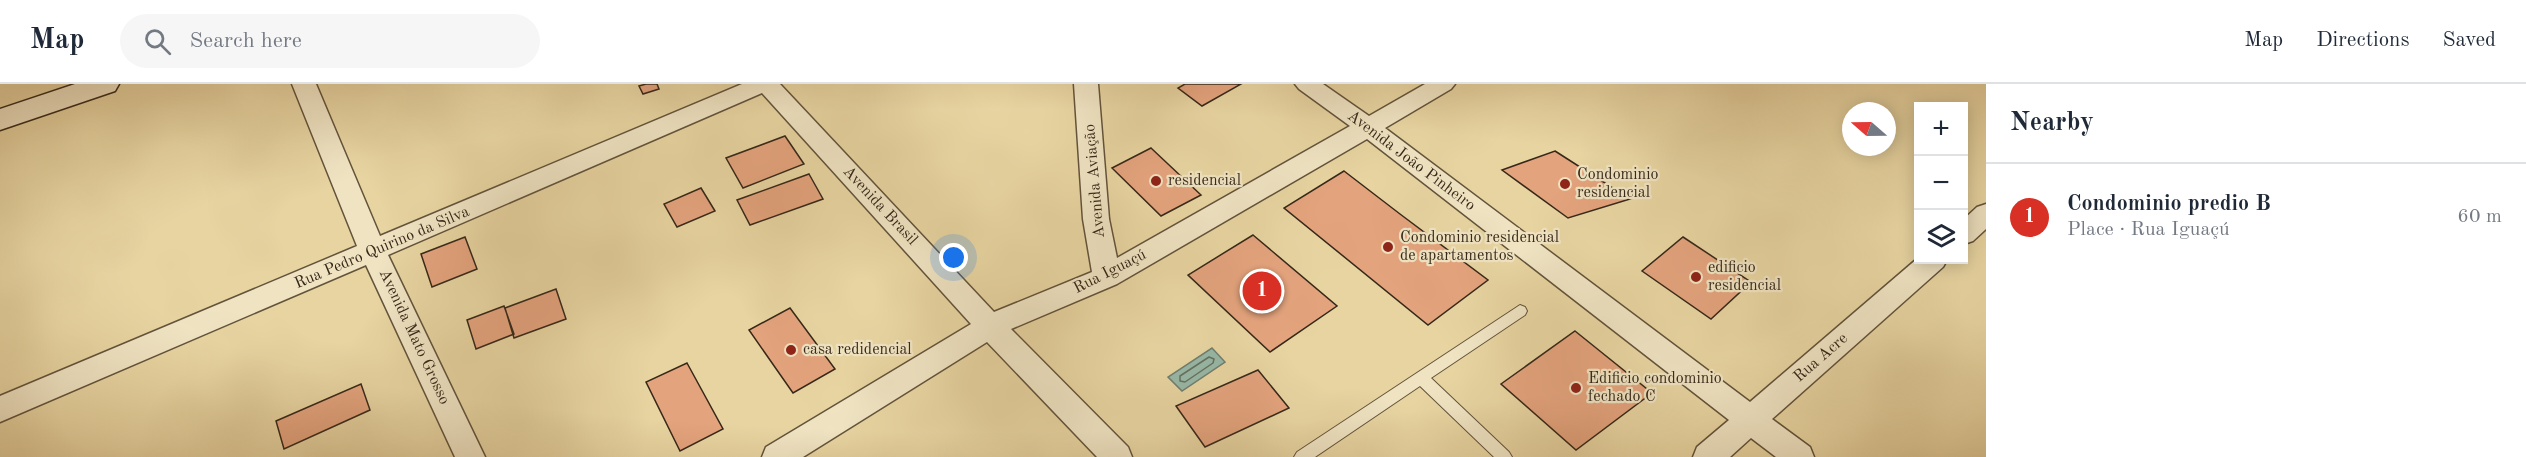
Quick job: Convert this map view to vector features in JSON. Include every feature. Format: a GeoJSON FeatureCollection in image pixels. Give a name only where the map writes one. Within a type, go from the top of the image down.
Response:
{"type":"FeatureCollection","features":[{"type":"Feature","properties":{"kind":"street"},"geometry":{"type":"LineString","coordinates":[[0,120],[105,84]]}},
{"type":"Feature","properties":{"kind":"street","name":"Avenida Mato Grosso"},"geometry":{"type":"LineString","coordinates":[[304,84],[373,252],[470,457]]}},
{"type":"Feature","properties":{"kind":"street","name":"Rua Pedro Quirino da Silva"},"geometry":{"type":"LineString","coordinates":[[0,409],[765,84]]}},
{"type":"Feature","properties":{"kind":"street","name":"Avenida Brasil"},"geometry":{"type":"LineString","coordinates":[[765,84],[990,326],[1117,457]]}},
{"type":"Feature","properties":{"kind":"street","name":"Avenida Aviação"},"geometry":{"type":"LineString","coordinates":[[1086,84],[1096,219],[1107,277]]}},
{"type":"Feature","properties":{"kind":"street","name":"Avenida João Pinheiro"},"geometry":{"type":"LineString","coordinates":[[1307,84],[1799,457]]}},
{"type":"Feature","properties":{"kind":"street","name":"Rua Iguaçú"},"geometry":{"type":"LineString","coordinates":[[777,457],[990,326],[1107,277],[1443,84]]}},
{"type":"Feature","properties":{"kind":"street"},"geometry":{"type":"LineString","coordinates":[[1968,230],[1986,214]]}},
{"type":"Feature","properties":{"kind":"street","name":"Rua Acre"},"geometry":{"type":"LineString","coordinates":[[1708,457],[1929,264]]}},
{"type":"Feature","properties":{"kind":"lane"},"geometry":{"type":"LineString","coordinates":[[1302,457],[1520,312]]}},
{"type":"Feature","properties":{"kind":"lane"},"geometry":{"type":"LineString","coordinates":[[1421,378],[1504,457]]}},
{"type":"Feature","properties":{"kind":"water"},"geometry":{"type":"Polygon","coordinates":[[[1212,348],[1225,362],[1182,391],[1168,377],[1212,348]]]}},
{"type":"Feature","properties":{"kind":"building"},"geometry":{"type":"Polygon","coordinates":[[[657,84],[659,89],[643,94],[639,86],[657,84]]]}},
{"type":"Feature","properties":{"kind":"building"},"geometry":{"type":"Polygon","coordinates":[[[1185,84],[1241,84],[1202,106],[1178,88],[1185,84]]]}},
{"type":"Feature","properties":{"kind":"building"},"geometry":{"type":"Polygon","coordinates":[[[785,136],[804,164],[743,188],[726,158],[785,136]]]}},
{"type":"Feature","properties":{"kind":"building","name":"residencial"},"geometry":{"type":"Polygon","coordinates":[[[1151,148],[1201,195],[1161,216],[1112,168],[1151,148]]]}},
{"type":"Feature","properties":{"kind":"building","name":"Condominio residencial"},"geometry":{"type":"Polygon","coordinates":[[[1555,151],[1630,199],[1568,218],[1502,170],[1555,151]]]}},
{"type":"Feature","properties":{"kind":"building","name":"Condominio residencial de apartamentos"},"geometry":{"type":"Polygon","coordinates":[[[1344,171],[1488,280],[1428,325],[1284,208],[1344,171]]]}},
{"type":"Feature","properties":{"kind":"building"},"geometry":{"type":"Polygon","coordinates":[[[809,174],[823,199],[750,225],[737,200],[809,174]]]}},
{"type":"Feature","properties":{"kind":"building"},"geometry":{"type":"Polygon","coordinates":[[[701,188],[715,211],[677,227],[664,204],[701,188]]]}},
{"type":"Feature","properties":{"kind":"building"},"geometry":{"type":"Polygon","coordinates":[[[1253,235],[1337,306],[1270,352],[1188,275],[1253,235]]]}},
{"type":"Feature","properties":{"kind":"building"},"geometry":{"type":"Polygon","coordinates":[[[465,237],[477,269],[432,287],[421,254],[465,237]]]}},
{"type":"Feature","properties":{"kind":"building","name":"edificio residencial"},"geometry":{"type":"Polygon","coordinates":[[[1683,237],[1751,282],[1711,319],[1642,271],[1683,237]]]}},
{"type":"Feature","properties":{"kind":"building"},"geometry":{"type":"Polygon","coordinates":[[[556,289],[566,319],[514,338],[505,308],[556,289]]]}},
{"type":"Feature","properties":{"kind":"building"},"geometry":{"type":"Polygon","coordinates":[[[504,306],[514,334],[476,349],[467,320],[504,306]]]}},
{"type":"Feature","properties":{"kind":"building","name":"casa redidencial"},"geometry":{"type":"Polygon","coordinates":[[[790,308],[835,369],[793,393],[749,330],[790,308]]]}},
{"type":"Feature","properties":{"kind":"building","name":"Edificio condominio fechado C"},"geometry":{"type":"Polygon","coordinates":[[[1575,331],[1652,393],[1576,450],[1501,384],[1575,331]]]}},
{"type":"Feature","properties":{"kind":"building"},"geometry":{"type":"Polygon","coordinates":[[[687,363],[723,429],[680,451],[646,382],[687,363]]]}},
{"type":"Feature","properties":{"kind":"building"},"geometry":{"type":"Polygon","coordinates":[[[1258,370],[1289,408],[1205,447],[1176,406],[1258,370]]]}},
{"type":"Feature","properties":{"kind":"building"},"geometry":{"type":"Polygon","coordinates":[[[361,384],[370,410],[284,449],[276,421],[361,384]]]}},
{"type":"Feature","properties":{"kind":"place","name":"residencial"},"geometry":{"type":"Point","coordinates":[1156,181]}},
{"type":"Feature","properties":{"kind":"place","name":"Condominio residencial"},"geometry":{"type":"Point","coordinates":[1565,184]}},
{"type":"Feature","properties":{"kind":"place","name":"Condominio residencial de apartamentos"},"geometry":{"type":"Point","coordinates":[1388,247]}},
{"type":"Feature","properties":{"kind":"place","name":"edificio residencial"},"geometry":{"type":"Point","coordinates":[1696,277]}},
{"type":"Feature","properties":{"kind":"place","name":"Condominio predio B"},"geometry":{"type":"Point","coordinates":[1262,291]}},
{"type":"Feature","properties":{"kind":"place","name":"casa redidencial"},"geometry":{"type":"Point","coordinates":[791,350]}},
{"type":"Feature","properties":{"kind":"place","name":"Edificio condominio fechado C"},"geometry":{"type":"Point","coordinates":[1576,388]}}]}
